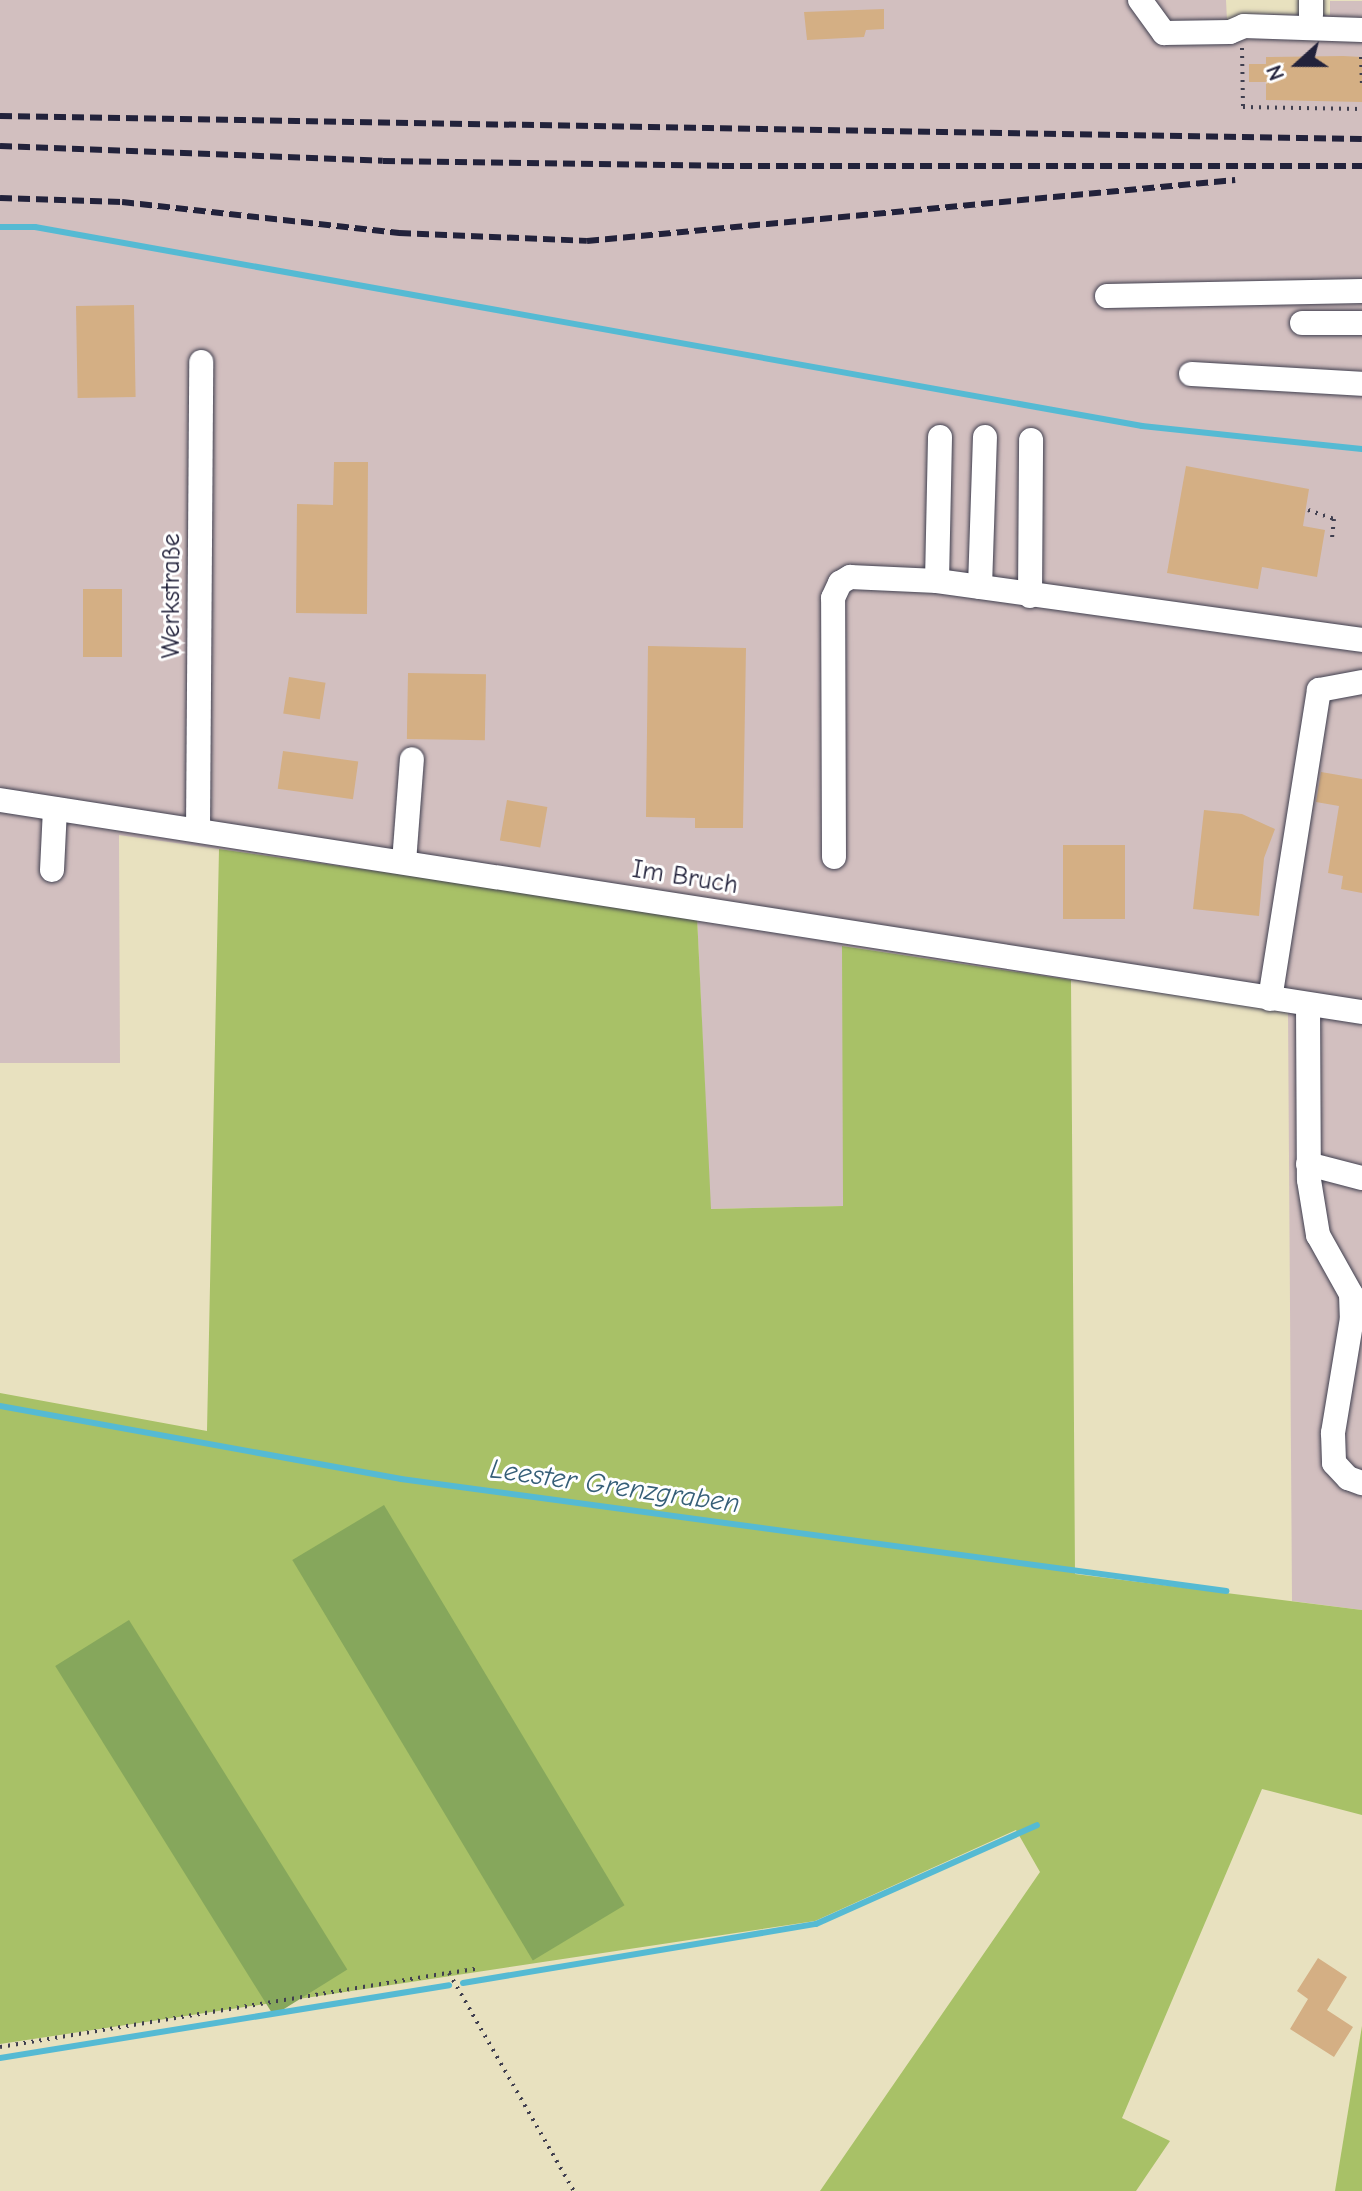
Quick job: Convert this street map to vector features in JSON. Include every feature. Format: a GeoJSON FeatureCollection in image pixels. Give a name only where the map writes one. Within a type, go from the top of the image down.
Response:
{"type":"FeatureCollection","features":[{"type":"Feature","properties":{"kind":"street"},"geometry":{"type":"LineString","coordinates":[[1140,0],[1164,33],[1230,32],[1244,26],[1362,30]]}},
{"type":"Feature","properties":{"kind":"street"},"geometry":{"type":"LineString","coordinates":[[1107,296],[1362,291]]}},
{"type":"Feature","properties":{"kind":"street"},"geometry":{"type":"LineString","coordinates":[[1302,323],[1362,323]]}},
{"type":"Feature","properties":{"kind":"street","name":"Werkstraße"},"geometry":{"type":"LineString","coordinates":[[198,830],[201,362]]}},
{"type":"Feature","properties":{"kind":"street"},"geometry":{"type":"LineString","coordinates":[[1191,374],[1362,384]]}},
{"type":"Feature","properties":{"kind":"street"},"geometry":{"type":"LineString","coordinates":[[937,581],[940,437]]}},
{"type":"Feature","properties":{"kind":"street"},"geometry":{"type":"LineString","coordinates":[[980,587],[985,437]]}},
{"type":"Feature","properties":{"kind":"street"},"geometry":{"type":"LineString","coordinates":[[1030,596],[1031,440]]}},
{"type":"Feature","properties":{"kind":"street"},"geometry":{"type":"LineString","coordinates":[[834,857],[833,598],[840,583],[850,577],[937,581],[1362,640]]}},
{"type":"Feature","properties":{"kind":"street"},"geometry":{"type":"LineString","coordinates":[[1270,999],[1319,690],[1362,682]]}},
{"type":"Feature","properties":{"kind":"street"},"geometry":{"type":"LineString","coordinates":[[404,862],[412,759]]}},
{"type":"Feature","properties":{"kind":"street","name":"Im Bruch"},"geometry":{"type":"LineString","coordinates":[[0,800],[1362,1012]]}},
{"type":"Feature","properties":{"kind":"street"},"geometry":{"type":"LineString","coordinates":[[52,870],[55,809]]}},
{"type":"Feature","properties":{"kind":"street"},"geometry":{"type":"LineString","coordinates":[[1308,1005],[1308,1164],[1318,1235],[1351,1294],[1334,1463],[1348,1478],[1362,1483]]}},
{"type":"Feature","properties":{"kind":"street"},"geometry":{"type":"LineString","coordinates":[[1308,1164],[1362,1178]]}},
{"type":"Feature","properties":{"kind":"path"},"geometry":{"type":"LineString","coordinates":[[1242,37],[1243,107],[1362,109]]}},
{"type":"Feature","properties":{"kind":"path"},"geometry":{"type":"LineString","coordinates":[[1361,57],[1362,89]]}},
{"type":"Feature","properties":{"kind":"path"},"geometry":{"type":"LineString","coordinates":[[1308,510],[1334,519],[1332,538]]}},
{"type":"Feature","properties":{"kind":"path"},"geometry":{"type":"LineString","coordinates":[[0,2047],[480,1968]]}},
{"type":"Feature","properties":{"kind":"path"},"geometry":{"type":"LineString","coordinates":[[449,1973],[574,2191]]}},
{"type":"Feature","properties":{"kind":"shaded area"},"geometry":{"type":"Polygon","coordinates":[[[0,0],[1226,0],[1227,21],[1243,14],[1330,15],[1330,1],[1362,1],[1362,1610],[1292,1601],[1288,1012],[843,946],[843,1206],[710,1209],[697,916],[119,835],[120,1063],[0,1063],[0,0]]]}},
{"type":"Feature","properties":{"kind":"green space"},"geometry":{"type":"Polygon","coordinates":[[[219,849],[697,916],[711,1209],[843,1206],[842,946],[1071,980],[1075,1574],[1362,1610],[1362,1815],[1262,1789],[1122,2118],[1170,2141],[1136,2191],[820,2191],[1040,1872],[1016,1830],[815,1921],[0,2044],[0,1393],[207,1431],[219,849]]]}},
{"type":"Feature","properties":{"kind":"green space"},"geometry":{"type":"Polygon","coordinates":[[[384,1505],[625,1905],[533,1960],[292,1560],[384,1505]]]}},
{"type":"Feature","properties":{"kind":"green space"},"geometry":{"type":"Polygon","coordinates":[[[129,1620],[347,1969],[274,2015],[55,1666],[129,1620]]]}},
{"type":"Feature","properties":{"kind":"green space"},"geometry":{"type":"Polygon","coordinates":[[[1362,2026],[1362,2191],[1335,2191],[1362,2026]]]}},
{"type":"Feature","properties":{"kind":"building"},"geometry":{"type":"Polygon","coordinates":[[[884,9],[884,29],[866,30],[864,37],[807,40],[804,12],[884,9]]]}},
{"type":"Feature","properties":{"kind":"building"},"geometry":{"type":"Polygon","coordinates":[[[1266,57],[1362,57],[1362,102],[1266,100],[1266,82],[1249,82],[1249,64],[1266,64],[1266,57]]]}},
{"type":"Feature","properties":{"kind":"building"},"geometry":{"type":"Polygon","coordinates":[[[134,305],[136,397],[78,398],[76,306],[134,305]]]}},
{"type":"Feature","properties":{"kind":"building"},"geometry":{"type":"Polygon","coordinates":[[[334,462],[368,462],[367,614],[296,613],[297,504],[333,505],[334,462]]]}},
{"type":"Feature","properties":{"kind":"building"},"geometry":{"type":"Polygon","coordinates":[[[1186,466],[1309,489],[1303,526],[1325,530],[1317,577],[1262,567],[1258,589],[1167,573],[1186,466]]]}},
{"type":"Feature","properties":{"kind":"building"},"geometry":{"type":"Polygon","coordinates":[[[83,589],[122,589],[122,657],[83,657],[83,589]]]}},
{"type":"Feature","properties":{"kind":"building"},"geometry":{"type":"Polygon","coordinates":[[[648,646],[746,648],[743,828],[695,828],[695,818],[646,817],[648,646]]]}},
{"type":"Feature","properties":{"kind":"building"},"geometry":{"type":"Polygon","coordinates":[[[408,673],[486,674],[485,740],[407,739],[408,673]]]}},
{"type":"Feature","properties":{"kind":"building"},"geometry":{"type":"Polygon","coordinates":[[[289,677],[326,683],[320,719],[283,714],[289,677]]]}},
{"type":"Feature","properties":{"kind":"building"},"geometry":{"type":"Polygon","coordinates":[[[283,751],[358,762],[353,799],[278,789],[283,751]]]}},
{"type":"Feature","properties":{"kind":"building"},"geometry":{"type":"Polygon","coordinates":[[[1321,772],[1362,779],[1362,893],[1341,889],[1343,876],[1328,873],[1339,806],[1316,802],[1321,772]]]}},
{"type":"Feature","properties":{"kind":"building"},"geometry":{"type":"Polygon","coordinates":[[[507,800],[547,807],[540,847],[500,840],[507,800]]]}},
{"type":"Feature","properties":{"kind":"building"},"geometry":{"type":"Polygon","coordinates":[[[1204,810],[1242,814],[1275,829],[1264,858],[1259,916],[1193,909],[1204,810]]]}},
{"type":"Feature","properties":{"kind":"building"},"geometry":{"type":"Polygon","coordinates":[[[1063,845],[1125,845],[1125,919],[1063,919],[1063,845]]]}},
{"type":"Feature","properties":{"kind":"building"},"geometry":{"type":"Polygon","coordinates":[[[1318,1958],[1347,1977],[1327,2010],[1353,2027],[1334,2057],[1290,2029],[1308,1999],[1297,1991],[1318,1958]]]}},
{"type":"Feature","properties":{"kind":"waterway"},"geometry":{"type":"LineString","coordinates":[[0,227],[35,227],[1142,426],[1362,449]]}},
{"type":"Feature","properties":{"kind":"waterway","name":"Leester Grenzgraben"},"geometry":{"type":"LineString","coordinates":[[0,1406],[401,1479],[1226,1591]]}},
{"type":"Feature","properties":{"kind":"waterway"},"geometry":{"type":"LineString","coordinates":[[463,1983],[816,1924],[1037,1825]]}},
{"type":"Feature","properties":{"kind":"waterway"},"geometry":{"type":"LineString","coordinates":[[0,2058],[449,1985]]}},
{"type":"Feature","properties":{"kind":"railway"},"geometry":{"type":"LineString","coordinates":[[0,116],[1362,139]]}},
{"type":"Feature","properties":{"kind":"railway"},"geometry":{"type":"LineString","coordinates":[[0,146],[383,161],[722,166],[1362,166]]}},
{"type":"Feature","properties":{"kind":"railway"},"geometry":{"type":"LineString","coordinates":[[0,198],[122,202],[399,233],[587,241],[1235,180]]}}]}
